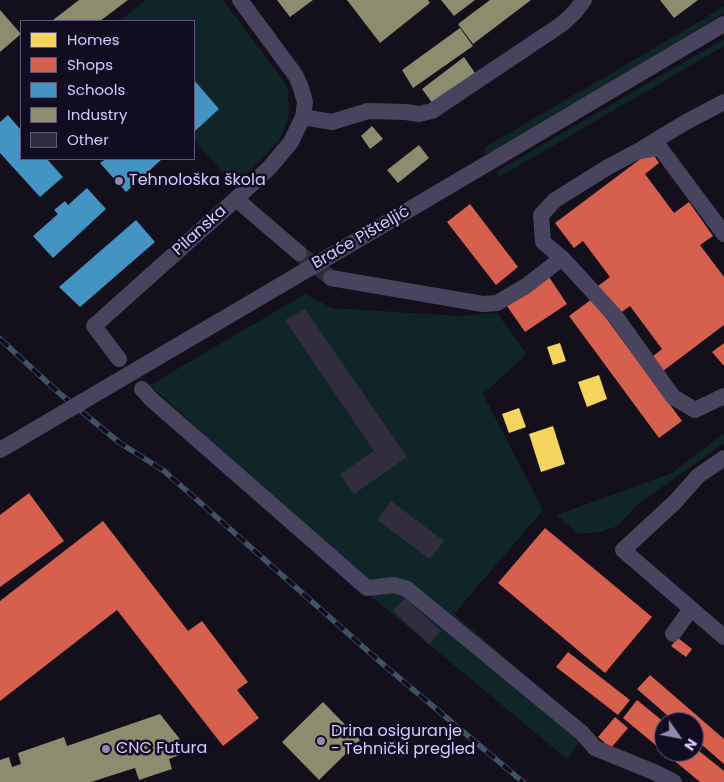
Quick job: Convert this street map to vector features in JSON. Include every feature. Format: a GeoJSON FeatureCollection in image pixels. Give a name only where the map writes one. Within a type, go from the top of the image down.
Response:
{"type":"FeatureCollection","features":[{"type":"Feature","properties":{"kind":"street","name":"Pilanska"},"geometry":{"type":"LineString","coordinates":[[119,359],[94,326],[236,199],[281,155],[298,130],[303,117],[305,102],[296,76],[240,0]]}},
{"type":"Feature","properties":{"kind":"street"},"geometry":{"type":"LineString","coordinates":[[303,117],[332,122],[368,111],[419,114],[432,111],[562,24],[584,0]]}},
{"type":"Feature","properties":{"kind":"street","name":"Braće Pišteljić"},"geometry":{"type":"LineString","coordinates":[[0,450],[723,24]]}},
{"type":"Feature","properties":{"kind":"street"},"geometry":{"type":"LineString","coordinates":[[724,102],[686,122],[555,200],[541,215],[543,242],[562,258],[616,317],[673,397],[695,410],[724,396]]}},
{"type":"Feature","properties":{"kind":"street"},"geometry":{"type":"LineString","coordinates":[[638,151],[660,148],[724,234]]}},
{"type":"Feature","properties":{"kind":"street"},"geometry":{"type":"LineString","coordinates":[[236,199],[299,253]]}},
{"type":"Feature","properties":{"kind":"street"},"geometry":{"type":"LineString","coordinates":[[331,278],[483,304],[497,303],[526,286],[562,258]]}},
{"type":"Feature","properties":{"kind":"street"},"geometry":{"type":"LineString","coordinates":[[142,389],[151,399],[367,588],[394,585],[407,589],[582,733],[596,748],[674,782]]}},
{"type":"Feature","properties":{"kind":"street"},"geometry":{"type":"LineString","coordinates":[[724,458],[698,476],[675,502],[623,550],[690,610],[724,637]]}},
{"type":"Feature","properties":{"kind":"street"},"geometry":{"type":"LineString","coordinates":[[673,634],[690,610]]}},
{"type":"Feature","properties":{"kind":"green space"},"geometry":{"type":"Polygon","coordinates":[[[146,0],[223,0],[286,84],[289,113],[279,141],[248,173],[235,177],[224,174],[195,141],[195,131],[219,109],[195,81],[195,20],[120,20],[146,0]]]}},
{"type":"Feature","properties":{"kind":"green space"},"geometry":{"type":"Polygon","coordinates":[[[724,6],[724,13],[678,43],[489,153],[485,153],[484,149],[487,146],[724,6]]]}},
{"type":"Feature","properties":{"kind":"green space"},"geometry":{"type":"Polygon","coordinates":[[[724,39],[724,46],[501,176],[497,175],[499,170],[724,39]]]}},
{"type":"Feature","properties":{"kind":"green space"},"geometry":{"type":"Polygon","coordinates":[[[305,294],[332,308],[459,316],[497,313],[527,354],[483,394],[543,510],[454,614],[589,730],[567,759],[306,542],[314,535],[150,385],[305,294]]]}},
{"type":"Feature","properties":{"kind":"green space"},"geometry":{"type":"Polygon","coordinates":[[[724,433],[724,443],[637,505],[618,526],[600,532],[578,534],[557,515],[672,473],[724,433]]]}},
{"type":"Feature","properties":{"kind":"building: Homes"},"geometry":{"type":"Polygon","coordinates":[[[560,343],[566,361],[553,365],[547,347],[560,343]]]}},
{"type":"Feature","properties":{"kind":"building: Homes"},"geometry":{"type":"Polygon","coordinates":[[[599,375],[607,399],[587,407],[578,382],[599,375]]]}},
{"type":"Feature","properties":{"kind":"building: Homes"},"geometry":{"type":"Polygon","coordinates":[[[519,408],[526,427],[509,433],[502,414],[519,408]]]}},
{"type":"Feature","properties":{"kind":"building: Homes"},"geometry":{"type":"Polygon","coordinates":[[[553,426],[565,464],[541,472],[529,434],[553,426]]]}},
{"type":"Feature","properties":{"kind":"building: Shops"},"geometry":{"type":"Polygon","coordinates":[[[651,151],[659,163],[645,174],[674,213],[689,202],[713,236],[700,245],[724,277],[724,325],[663,371],[652,357],[662,349],[630,306],[619,314],[598,286],[610,277],[583,241],[574,248],[555,223],[651,151]]]}},
{"type":"Feature","properties":{"kind":"building: Shops"},"geometry":{"type":"Polygon","coordinates":[[[470,204],[518,267],[496,285],[447,222],[470,204]]]}},
{"type":"Feature","properties":{"kind":"building: Shops"},"geometry":{"type":"Polygon","coordinates":[[[549,277],[567,304],[525,332],[507,306],[549,277]]]}},
{"type":"Feature","properties":{"kind":"building: Shops"},"geometry":{"type":"Polygon","coordinates":[[[592,299],[682,421],[659,438],[569,316],[592,299]]]}},
{"type":"Feature","properties":{"kind":"building: Shops"},"geometry":{"type":"Polygon","coordinates":[[[724,343],[724,366],[712,352],[724,343]]]}},
{"type":"Feature","properties":{"kind":"building: Shops"},"geometry":{"type":"Polygon","coordinates":[[[29,493],[64,541],[0,587],[0,515],[29,493]]]}},
{"type":"Feature","properties":{"kind":"building: Shops"},"geometry":{"type":"Polygon","coordinates":[[[103,521],[188,631],[202,621],[248,682],[237,690],[259,718],[223,746],[117,610],[0,701],[0,601],[103,521]]]}},
{"type":"Feature","properties":{"kind":"building: Shops"},"geometry":{"type":"Polygon","coordinates":[[[545,528],[652,617],[605,673],[498,583],[545,528]]]}},
{"type":"Feature","properties":{"kind":"building: Shops"},"geometry":{"type":"Polygon","coordinates":[[[678,638],[692,649],[686,657],[671,646],[678,638]]]}},
{"type":"Feature","properties":{"kind":"building: Shops"},"geometry":{"type":"Polygon","coordinates":[[[568,652],[630,700],[618,715],[556,667],[568,652]]]}},
{"type":"Feature","properties":{"kind":"building: Shops"},"geometry":{"type":"Polygon","coordinates":[[[650,675],[693,712],[663,712],[637,689],[650,675]]]}},
{"type":"Feature","properties":{"kind":"building: Shops"},"geometry":{"type":"Polygon","coordinates":[[[637,700],[654,714],[654,744],[623,718],[637,700]]]}},
{"type":"Feature","properties":{"kind":"building: Shops"},"geometry":{"type":"Polygon","coordinates":[[[615,717],[628,728],[611,748],[598,737],[615,717]]]}},
{"type":"Feature","properties":{"kind":"building: Shops"},"geometry":{"type":"Polygon","coordinates":[[[704,722],[724,739],[724,764],[704,747],[704,722]]]}},
{"type":"Feature","properties":{"kind":"building: Shops"},"geometry":{"type":"Polygon","coordinates":[[[704,755],[724,771],[724,782],[700,782],[676,762],[704,762],[704,755]]]}},
{"type":"Feature","properties":{"kind":"building: Schools"},"geometry":{"type":"Polygon","coordinates":[[[195,81],[219,109],[195,131],[195,81]]]}},
{"type":"Feature","properties":{"kind":"building: Schools"},"geometry":{"type":"Polygon","coordinates":[[[8,115],[20,129],[20,160],[48,160],[63,177],[40,197],[0,153],[0,122],[8,115]]]}},
{"type":"Feature","properties":{"kind":"building: Schools"},"geometry":{"type":"Polygon","coordinates":[[[104,160],[161,160],[126,192],[100,163],[104,160]]]}},
{"type":"Feature","properties":{"kind":"building: Schools"},"geometry":{"type":"Polygon","coordinates":[[[87,188],[106,209],[53,258],[33,236],[58,214],[54,210],[65,201],[68,205],[87,188]]]}},
{"type":"Feature","properties":{"kind":"building: Schools"},"geometry":{"type":"Polygon","coordinates":[[[136,220],[155,242],[80,307],[59,287],[136,220]]]}},
{"type":"Feature","properties":{"kind":"building: Industry"},"geometry":{"type":"Polygon","coordinates":[[[79,0],[128,0],[101,20],[53,20],[79,0]]]}},
{"type":"Feature","properties":{"kind":"building: Industry"},"geometry":{"type":"Polygon","coordinates":[[[277,0],[313,0],[290,17],[277,0]]]}},
{"type":"Feature","properties":{"kind":"building: Industry"},"geometry":{"type":"Polygon","coordinates":[[[347,0],[428,0],[430,3],[380,43],[347,0]]]}},
{"type":"Feature","properties":{"kind":"building: Industry"},"geometry":{"type":"Polygon","coordinates":[[[441,0],[475,0],[454,16],[441,0]]]}},
{"type":"Feature","properties":{"kind":"building: Industry"},"geometry":{"type":"Polygon","coordinates":[[[490,0],[531,0],[473,44],[458,24],[490,0]]]}},
{"type":"Feature","properties":{"kind":"building: Industry"},"geometry":{"type":"Polygon","coordinates":[[[660,0],[698,0],[674,18],[660,0]]]}},
{"type":"Feature","properties":{"kind":"building: Industry"},"geometry":{"type":"Polygon","coordinates":[[[0,10],[20,35],[0,52],[0,10]]]}},
{"type":"Feature","properties":{"kind":"building: Industry"},"geometry":{"type":"Polygon","coordinates":[[[460,28],[473,46],[413,88],[402,70],[460,28]]]}},
{"type":"Feature","properties":{"kind":"building: Industry"},"geometry":{"type":"Polygon","coordinates":[[[464,57],[475,73],[433,104],[422,89],[464,57]]]}},
{"type":"Feature","properties":{"kind":"building: Industry"},"geometry":{"type":"Polygon","coordinates":[[[372,126],[383,139],[370,149],[361,136],[372,126]]]}},
{"type":"Feature","properties":{"kind":"building: Industry"},"geometry":{"type":"Polygon","coordinates":[[[419,145],[429,158],[398,183],[387,170],[419,145]]]}},
{"type":"Feature","properties":{"kind":"building: Industry","name":"Drina osiguranje - Tehnički pregled"},"geometry":{"type":"Polygon","coordinates":[[[323,702],[360,740],[319,780],[282,742],[323,702]]]}},
{"type":"Feature","properties":{"kind":"building: Industry","name":"CNC Futura"},"geometry":{"type":"Polygon","coordinates":[[[160,714],[179,738],[184,753],[169,759],[172,769],[139,780],[135,768],[91,782],[0,782],[0,760],[9,757],[12,767],[21,764],[18,753],[64,737],[67,746],[160,714]]]}},
{"type":"Feature","properties":{"kind":"building: Other"},"geometry":{"type":"Polygon","coordinates":[[[305,309],[407,457],[354,494],[340,474],[374,451],[285,320],[305,309]]]}},
{"type":"Feature","properties":{"kind":"building: Other"},"geometry":{"type":"Polygon","coordinates":[[[391,501],[444,541],[430,559],[377,520],[391,501]]]}},
{"type":"Feature","properties":{"kind":"building: Other"},"geometry":{"type":"Polygon","coordinates":[[[405,598],[441,631],[429,644],[393,611],[405,598]]]}},
{"type":"Feature","properties":{"kind":"tunnel"},"geometry":{"type":"LineString","coordinates":[[299,253],[331,278]]}},
{"type":"Feature","properties":{"kind":"railway"},"geometry":{"type":"LineString","coordinates":[[0,339],[59,393],[120,443],[164,471],[378,660],[523,782]]}},
{"type":"Feature","properties":{"kind":"place","name":"Tehnološka škola"},"geometry":{"type":"Point","coordinates":[119,181]}},
{"type":"Feature","properties":{"kind":"place","name":"Drina osiguranje - Tehnički pregled"},"geometry":{"type":"Point","coordinates":[321,741]}},
{"type":"Feature","properties":{"kind":"place","name":"CNC Futura"},"geometry":{"type":"Point","coordinates":[106,749]}}]}
